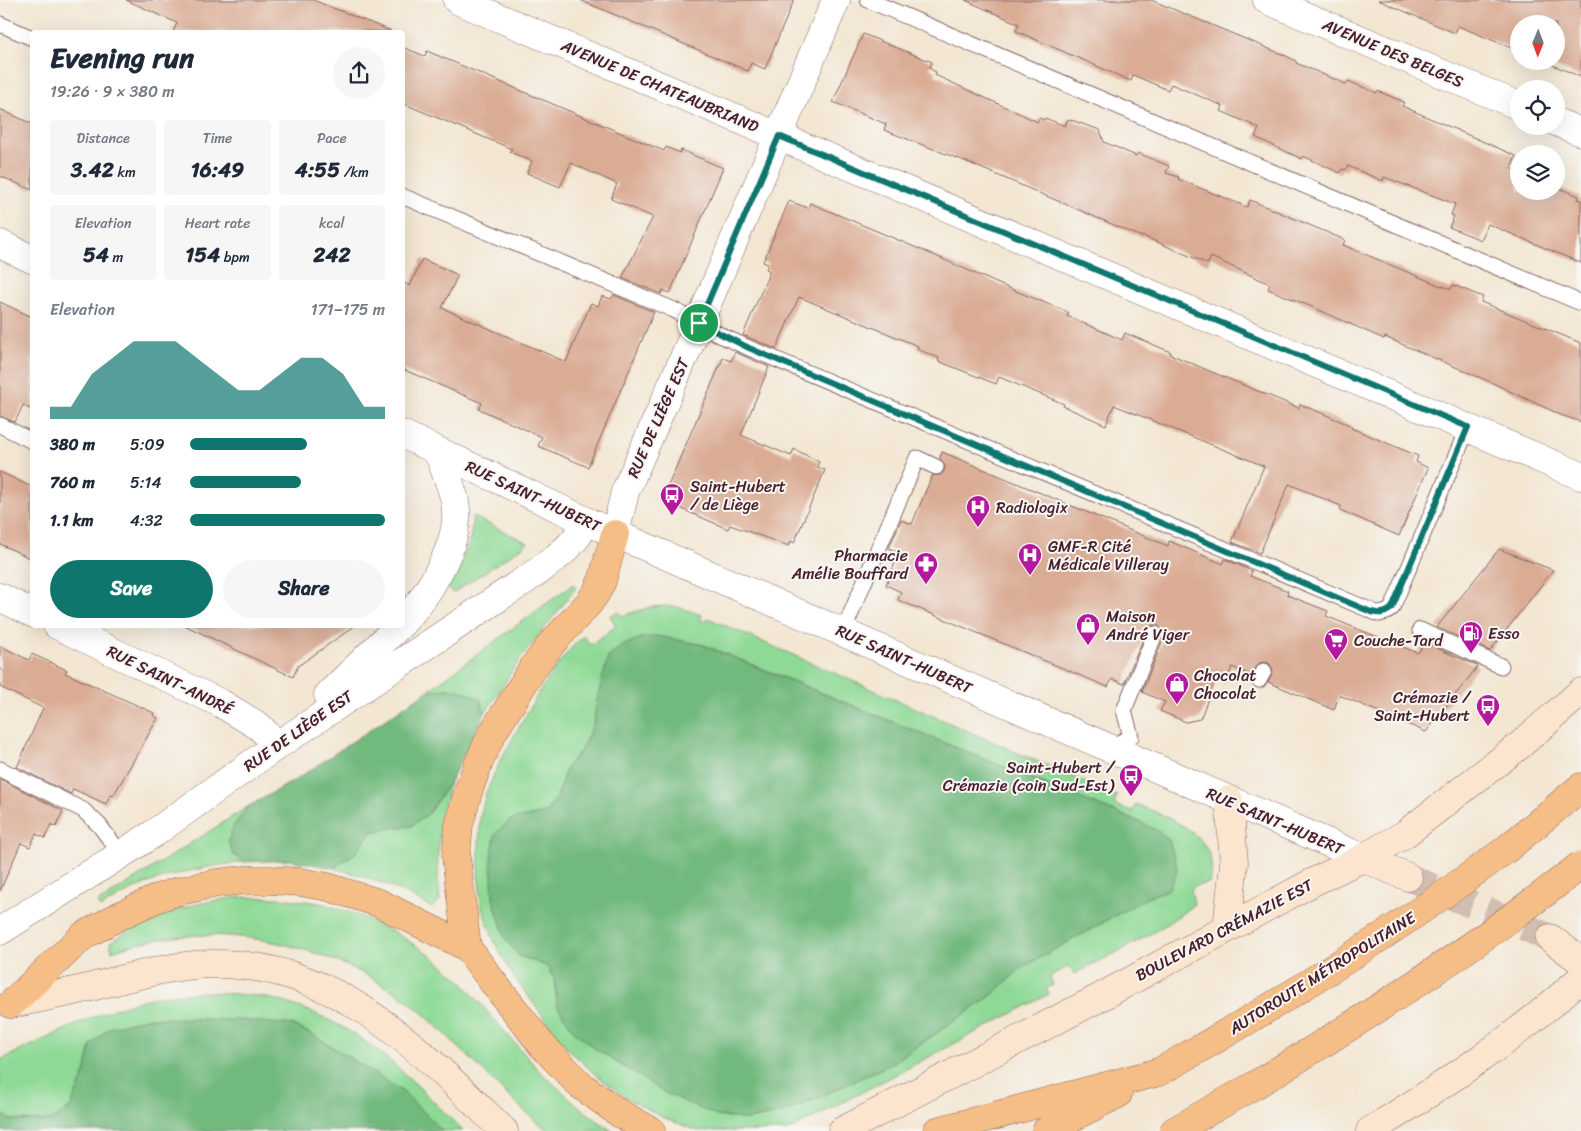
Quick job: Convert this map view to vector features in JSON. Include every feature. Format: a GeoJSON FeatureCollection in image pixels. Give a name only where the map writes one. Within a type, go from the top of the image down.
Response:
{"type":"FeatureCollection","features":[{"type":"Feature","properties":{"kind":"highway"},"geometry":{"type":"LineString","coordinates":[[468,947],[456,857],[459,825],[468,792],[492,734],[520,687],[552,643],[589,604],[596,592],[602,580],[615,534]]}},
{"type":"Feature","properties":{"kind":"highway","name":"AUTOROUTE MÉTROPOLITAINE"},"geometry":{"type":"LineString","coordinates":[[1046,1131],[1159,1072],[1253,1017],[1421,910],[1508,848],[1581,787]]}},
{"type":"Feature","properties":{"kind":"highway"},"geometry":{"type":"LineString","coordinates":[[1174,1131],[1373,1013],[1461,954],[1581,865]]}},
{"type":"Feature","properties":{"kind":"highway"},"geometry":{"type":"LineString","coordinates":[[11,1004],[83,936],[119,916],[158,898],[175,892],[216,883],[244,880],[300,882],[328,887],[379,903],[468,947],[517,1014],[572,1077],[619,1113],[651,1131]]}},
{"type":"Feature","properties":{"kind":"highway"},"geometry":{"type":"LineString","coordinates":[[937,1131],[1159,1072]]}},
{"type":"Feature","properties":{"kind":"highway"},"geometry":{"type":"LineString","coordinates":[[1198,1131],[1255,1084]]}},
{"type":"Feature","properties":{"kind":"main road","name":"BOULEVARD CRÉMAZIE EST"},"geometry":{"type":"LineString","coordinates":[[842,1131],[1122,986],[1405,834],[1519,746],[1581,692]]}},
{"type":"Feature","properties":{"kind":"main road"},"geometry":{"type":"LineString","coordinates":[[1227,928],[1234,863],[1229,800]]}},
{"type":"Feature","properties":{"kind":"main road","name":"RUE SAINT-HUBERT"},"geometry":{"type":"LineString","coordinates":[[1362,858],[1408,877]]}},
{"type":"Feature","properties":{"kind":"main road"},"geometry":{"type":"LineString","coordinates":[[1581,947],[1550,938],[1581,962]]}},
{"type":"Feature","properties":{"kind":"main road"},"geometry":{"type":"LineString","coordinates":[[11,1004],[159,970],[186,966],[234,965],[258,967],[283,973],[330,990],[376,1017],[436,1065],[504,1131]]}},
{"type":"Feature","properties":{"kind":"main road"},"geometry":{"type":"LineString","coordinates":[[1370,1131],[1510,1037],[1553,1004],[1581,978]]}},
{"type":"Feature","properties":{"kind":"street","name":"AVENUE DE CHATEAUBRIAND"},"geometry":{"type":"LineString","coordinates":[[457,0],[1581,476]]}},
{"type":"Feature","properties":{"kind":"street","name":"RUE DE LIÈGE EST"},"geometry":{"type":"LineString","coordinates":[[615,534],[625,492],[836,0]]}},
{"type":"Feature","properties":{"kind":"street","name":"AVENUE DES BELGES"},"geometry":{"type":"LineString","coordinates":[[1267,0],[1510,102]]}},
{"type":"Feature","properties":{"kind":"street"},"geometry":{"type":"LineString","coordinates":[[1565,126],[1581,132]]}},
{"type":"Feature","properties":{"kind":"street"},"geometry":{"type":"LineString","coordinates":[[0,244],[30,258]]}},
{"type":"Feature","properties":{"kind":"street","name":"RUE SAINT-HUBERT"},"geometry":{"type":"LineString","coordinates":[[405,435],[615,534],[1362,858]]}},
{"type":"Feature","properties":{"kind":"street"},"geometry":{"type":"LineString","coordinates":[[405,619],[418,605],[430,586],[446,557],[454,535],[455,502],[438,451]]}},
{"type":"Feature","properties":{"kind":"street","name":"RUE DE LIÈGE EST"},"geometry":{"type":"LineString","coordinates":[[0,931],[153,834],[275,747],[560,555],[577,538],[586,521]]}},
{"type":"Feature","properties":{"kind":"street"},"geometry":{"type":"LineString","coordinates":[[0,597],[30,612]]}},
{"type":"Feature","properties":{"kind":"street","name":"RUE SAINT-ANDRÉ"},"geometry":{"type":"LineString","coordinates":[[64,628],[222,704],[260,727],[275,747]]}},
{"type":"Feature","properties":{"kind":"street"},"geometry":{"type":"LineString","coordinates":[[275,747],[396,628]]}},
{"type":"Feature","properties":{"kind":"lane"},"geometry":{"type":"LineString","coordinates":[[868,0],[1581,303]]}},
{"type":"Feature","properties":{"kind":"lane"},"geometry":{"type":"LineString","coordinates":[[0,24],[30,37]]}},
{"type":"Feature","properties":{"kind":"lane"},"geometry":{"type":"LineString","coordinates":[[405,197],[674,310],[749,348],[1379,614],[1387,612],[1392,608],[1468,427]]}},
{"type":"Feature","properties":{"kind":"lane"},"geometry":{"type":"LineString","coordinates":[[0,425],[30,440]]}},
{"type":"Feature","properties":{"kind":"lane"},"geometry":{"type":"LineString","coordinates":[[843,632],[917,458],[936,467]]}},
{"type":"Feature","properties":{"kind":"lane"},"geometry":{"type":"LineString","coordinates":[[405,624],[417,632],[428,644]]}},
{"type":"Feature","properties":{"kind":"lane"},"geometry":{"type":"LineString","coordinates":[[1420,630],[1501,666]]}},
{"type":"Feature","properties":{"kind":"lane"},"geometry":{"type":"LineString","coordinates":[[1108,748],[1131,737],[1124,710],[1155,634]]}},
{"type":"Feature","properties":{"kind":"lane"},"geometry":{"type":"LineString","coordinates":[[0,769],[83,810],[99,825],[121,854]]}},
{"type":"Feature","properties":{"kind":"green space"},"geometry":{"type":"Polygon","coordinates":[[[472,516],[528,543],[453,593],[447,588],[461,563],[468,544],[471,535],[472,516]]]}},
{"type":"Feature","properties":{"kind":"green space"},"geometry":{"type":"Polygon","coordinates":[[[573,584],[576,588],[521,658],[485,713],[480,699],[450,689],[429,690],[573,584]]]}},
{"type":"Feature","properties":{"kind":"green space"},"geometry":{"type":"Polygon","coordinates":[[[650,607],[678,607],[702,615],[700,619],[706,622],[708,618],[1117,796],[1114,804],[1132,812],[1136,804],[1178,823],[1201,841],[1209,853],[1212,867],[1209,883],[1194,886],[1191,890],[1194,904],[1151,934],[1074,974],[1069,966],[1050,976],[1053,985],[1046,989],[1049,994],[788,1131],[698,1131],[662,1117],[627,1098],[597,1076],[567,1048],[513,976],[495,943],[482,909],[478,875],[480,818],[486,793],[500,761],[539,692],[558,664],[584,636],[590,645],[616,626],[610,616],[618,611],[622,616],[650,607]],[[657,636],[598,695],[593,725],[581,750],[567,766],[557,797],[545,813],[510,820],[519,956],[547,966],[555,981],[557,1006],[717,1116],[748,1120],[774,1115],[802,1105],[891,1064],[991,996],[1020,969],[1150,896],[1168,890],[1144,824],[704,645],[657,636]]]}},
{"type":"Feature","properties":{"kind":"green space"},"geometry":{"type":"Polygon","coordinates":[[[657,636],[703,645],[1144,824],[1161,833],[1169,840],[1177,867],[1176,875],[1168,890],[1150,896],[1020,969],[991,996],[891,1064],[802,1105],[774,1115],[748,1120],[717,1116],[665,1093],[594,1048],[574,1031],[557,1006],[555,981],[547,966],[519,956],[505,938],[493,899],[491,858],[495,834],[510,820],[545,813],[557,797],[567,766],[581,750],[593,725],[598,695],[608,657],[622,646],[641,638],[657,636]]]}},
{"type":"Feature","properties":{"kind":"green space"},"geometry":{"type":"Polygon","coordinates":[[[450,689],[466,692],[480,699],[485,713],[450,782],[428,814],[411,826],[371,832],[356,852],[334,868],[290,860],[244,862],[233,854],[228,841],[234,825],[249,806],[297,779],[429,690],[450,689]]]}},
{"type":"Feature","properties":{"kind":"green space"},"geometry":{"type":"Polygon","coordinates":[[[450,782],[439,840],[440,900],[432,908],[384,884],[334,868],[356,852],[371,832],[411,826],[428,814],[450,782]]]}},
{"type":"Feature","properties":{"kind":"green space"},"geometry":{"type":"Polygon","coordinates":[[[249,806],[234,825],[233,854],[244,862],[204,868],[164,878],[123,894],[100,908],[97,903],[249,806]]]}},
{"type":"Feature","properties":{"kind":"green space"},"geometry":{"type":"Polygon","coordinates":[[[241,897],[281,898],[320,903],[358,915],[396,933],[429,954],[460,980],[540,1072],[583,1110],[612,1131],[551,1131],[535,1121],[442,1031],[408,1001],[393,990],[337,961],[306,950],[274,942],[242,937],[209,935],[176,937],[144,942],[112,951],[110,942],[157,917],[188,906],[241,897]]]}},
{"type":"Feature","properties":{"kind":"green space"},"geometry":{"type":"Polygon","coordinates":[[[204,992],[273,999],[311,1012],[339,1025],[389,1060],[463,1131],[443,1131],[402,1091],[315,1036],[293,1025],[190,1018],[146,1018],[109,1028],[91,1045],[85,1073],[70,1108],[50,1121],[11,1120],[0,1113],[0,1060],[100,1014],[141,1000],[204,992]]]}},
{"type":"Feature","properties":{"kind":"green space"},"geometry":{"type":"Polygon","coordinates":[[[146,1018],[240,1020],[293,1025],[315,1036],[402,1091],[443,1131],[0,1131],[0,1113],[11,1120],[50,1121],[70,1108],[85,1073],[91,1045],[109,1028],[146,1018]]]}},
{"type":"Feature","properties":{"kind":"building"},"geometry":{"type":"Polygon","coordinates":[[[126,0],[313,0],[388,30],[174,30],[177,23],[126,0]]]}},
{"type":"Feature","properties":{"kind":"building"},"geometry":{"type":"Polygon","coordinates":[[[580,0],[794,0],[765,69],[751,63],[748,71],[580,0]]]}},
{"type":"Feature","properties":{"kind":"building"},"geometry":{"type":"Polygon","coordinates":[[[965,0],[1151,0],[1284,55],[1296,61],[1296,63],[1346,84],[1348,81],[1404,102],[1402,106],[1510,153],[1510,200],[1565,200],[1565,191],[1579,196],[1578,199],[1581,200],[1581,263],[1488,224],[1481,240],[1449,227],[1454,216],[1451,215],[1455,204],[1384,177],[1383,181],[1348,166],[1346,170],[1342,169],[1340,173],[1303,156],[1302,159],[1255,137],[1259,128],[1221,111],[1223,106],[1171,84],[1168,90],[1133,75],[1131,81],[1016,31],[1019,24],[965,0]]]}},
{"type":"Feature","properties":{"kind":"building"},"geometry":{"type":"Polygon","coordinates":[[[1378,0],[1581,0],[1581,77],[1564,70],[1565,15],[1510,15],[1510,47],[1458,26],[1455,33],[1378,0]]]}},
{"type":"Feature","properties":{"kind":"building"},"geometry":{"type":"Polygon","coordinates":[[[863,34],[932,62],[929,68],[936,72],[935,75],[1038,122],[1039,118],[1044,120],[1045,118],[1065,126],[1068,119],[1100,130],[1104,142],[1136,156],[1138,153],[1169,166],[1166,173],[1179,177],[1178,179],[1247,207],[1250,200],[1345,240],[1343,245],[1436,284],[1451,289],[1453,285],[1483,297],[1481,302],[1581,343],[1581,422],[1561,415],[1488,381],[1385,337],[1384,339],[1268,289],[1270,284],[1211,257],[1208,264],[962,160],[884,130],[886,124],[833,102],[863,34]]]}},
{"type":"Feature","properties":{"kind":"building"},"geometry":{"type":"Polygon","coordinates":[[[405,48],[425,56],[427,51],[664,151],[666,147],[680,153],[681,150],[723,168],[670,293],[663,290],[661,294],[622,278],[653,217],[611,199],[617,184],[571,163],[560,187],[527,173],[532,161],[510,152],[512,149],[405,104],[405,48]]]}},
{"type":"Feature","properties":{"kind":"building"},"geometry":{"type":"Polygon","coordinates":[[[0,109],[30,123],[30,189],[0,176],[0,109]]]}},
{"type":"Feature","properties":{"kind":"building"},"geometry":{"type":"Polygon","coordinates":[[[789,201],[808,208],[810,203],[1068,312],[1067,316],[1122,340],[1125,333],[1171,352],[1170,354],[1207,370],[1299,408],[1300,404],[1418,456],[1416,462],[1428,468],[1399,536],[1340,510],[1341,506],[1289,484],[1260,553],[1232,542],[1264,466],[1114,405],[1106,425],[1063,406],[1064,404],[999,377],[996,384],[938,361],[939,358],[917,349],[918,346],[799,297],[776,349],[743,335],[770,271],[766,269],[768,264],[763,262],[789,201]]]}},
{"type":"Feature","properties":{"kind":"building"},"geometry":{"type":"Polygon","coordinates":[[[422,259],[458,275],[442,308],[566,362],[591,303],[598,306],[602,296],[611,299],[614,295],[654,312],[588,467],[538,446],[542,437],[479,409],[482,403],[405,370],[405,284],[410,286],[422,259]]]}},
{"type":"Feature","properties":{"kind":"building"},"geometry":{"type":"Polygon","coordinates":[[[0,302],[30,316],[30,409],[23,405],[15,422],[0,416],[0,302]]]}},
{"type":"Feature","properties":{"kind":"building"},"geometry":{"type":"Polygon","coordinates":[[[735,352],[769,367],[741,435],[791,456],[794,449],[819,462],[817,467],[825,470],[794,543],[791,541],[789,546],[730,525],[728,529],[675,506],[678,499],[665,493],[723,358],[731,361],[735,352]]]}},
{"type":"Feature","properties":{"kind":"building"},"geometry":{"type":"Polygon","coordinates":[[[942,452],[1168,546],[1169,541],[1223,564],[1225,559],[1252,571],[1250,576],[1288,591],[1287,595],[1328,611],[1326,616],[1365,632],[1418,653],[1425,643],[1478,666],[1426,732],[1339,695],[1334,710],[1268,682],[1273,670],[1269,663],[1264,662],[1259,663],[1251,675],[1232,667],[1225,683],[1216,679],[1200,719],[1186,722],[1160,711],[1165,702],[1142,692],[1164,637],[1164,632],[1159,626],[1153,625],[1147,630],[1124,684],[1112,679],[1108,687],[898,600],[901,592],[886,585],[899,553],[889,548],[901,520],[912,524],[932,476],[941,475],[944,471],[945,466],[940,458],[942,452]]]}},
{"type":"Feature","properties":{"kind":"building"},"geometry":{"type":"Polygon","coordinates":[[[0,472],[30,486],[30,558],[0,544],[0,472]]]}},
{"type":"Feature","properties":{"kind":"building"},"geometry":{"type":"Polygon","coordinates":[[[1499,549],[1553,570],[1490,651],[1437,627],[1499,549]]]}},
{"type":"Feature","properties":{"kind":"building"},"geometry":{"type":"Polygon","coordinates":[[[190,628],[352,628],[298,666],[293,677],[190,628]]]}},
{"type":"Feature","properties":{"kind":"building"},"geometry":{"type":"Polygon","coordinates":[[[0,646],[29,660],[32,654],[67,670],[65,673],[154,713],[153,715],[158,718],[113,796],[110,795],[106,804],[73,789],[71,794],[17,767],[43,708],[0,687],[0,646]]]}},
{"type":"Feature","properties":{"kind":"building"},"geometry":{"type":"Polygon","coordinates":[[[0,779],[63,811],[56,827],[51,824],[45,838],[36,834],[30,847],[21,843],[0,891],[0,779]]]}},
{"type":"Feature","properties":{"kind":"tunnel"},"geometry":{"type":"LineString","coordinates":[[1408,877],[1550,938]]}},
{"type":"Feature","properties":{"kind":"place","name":"Saint-Hubert / de Liège"},"geometry":{"type":"Point","coordinates":[672,516]}},
{"type":"Feature","properties":{"kind":"place","name":"Radiologix"},"geometry":{"type":"Point","coordinates":[978,528]}},
{"type":"Feature","properties":{"kind":"place","name":"GMF-R Cité Médicale Villeray"},"geometry":{"type":"Point","coordinates":[1030,576]}},
{"type":"Feature","properties":{"kind":"place","name":"Pharmacie Amélie Bouffard"},"geometry":{"type":"Point","coordinates":[926,585]}},
{"type":"Feature","properties":{"kind":"place","name":"Maison André Viger"},"geometry":{"type":"Point","coordinates":[1088,646]}},
{"type":"Feature","properties":{"kind":"place","name":"Esso"},"geometry":{"type":"Point","coordinates":[1471,654]}},
{"type":"Feature","properties":{"kind":"place","name":"Couche-Tard"},"geometry":{"type":"Point","coordinates":[1336,661]}},
{"type":"Feature","properties":{"kind":"place","name":"Chocolat Chocolat"},"geometry":{"type":"Point","coordinates":[1177,705]}},
{"type":"Feature","properties":{"kind":"place","name":"Crémazie / Saint-Hubert"},"geometry":{"type":"Point","coordinates":[1488,727]}},
{"type":"Feature","properties":{"kind":"place","name":"Saint-Hubert / Crémazie (coin Sud-Est)"},"geometry":{"type":"Point","coordinates":[1131,797]}},
{"type":"Feature","properties":{"kind":"route"},"geometry":{"type":"LineString","coordinates":[[779,136],[1468,427],[1392,608],[1387,612],[1379,614],[749,348],[699,323],[779,136]]}}]}
